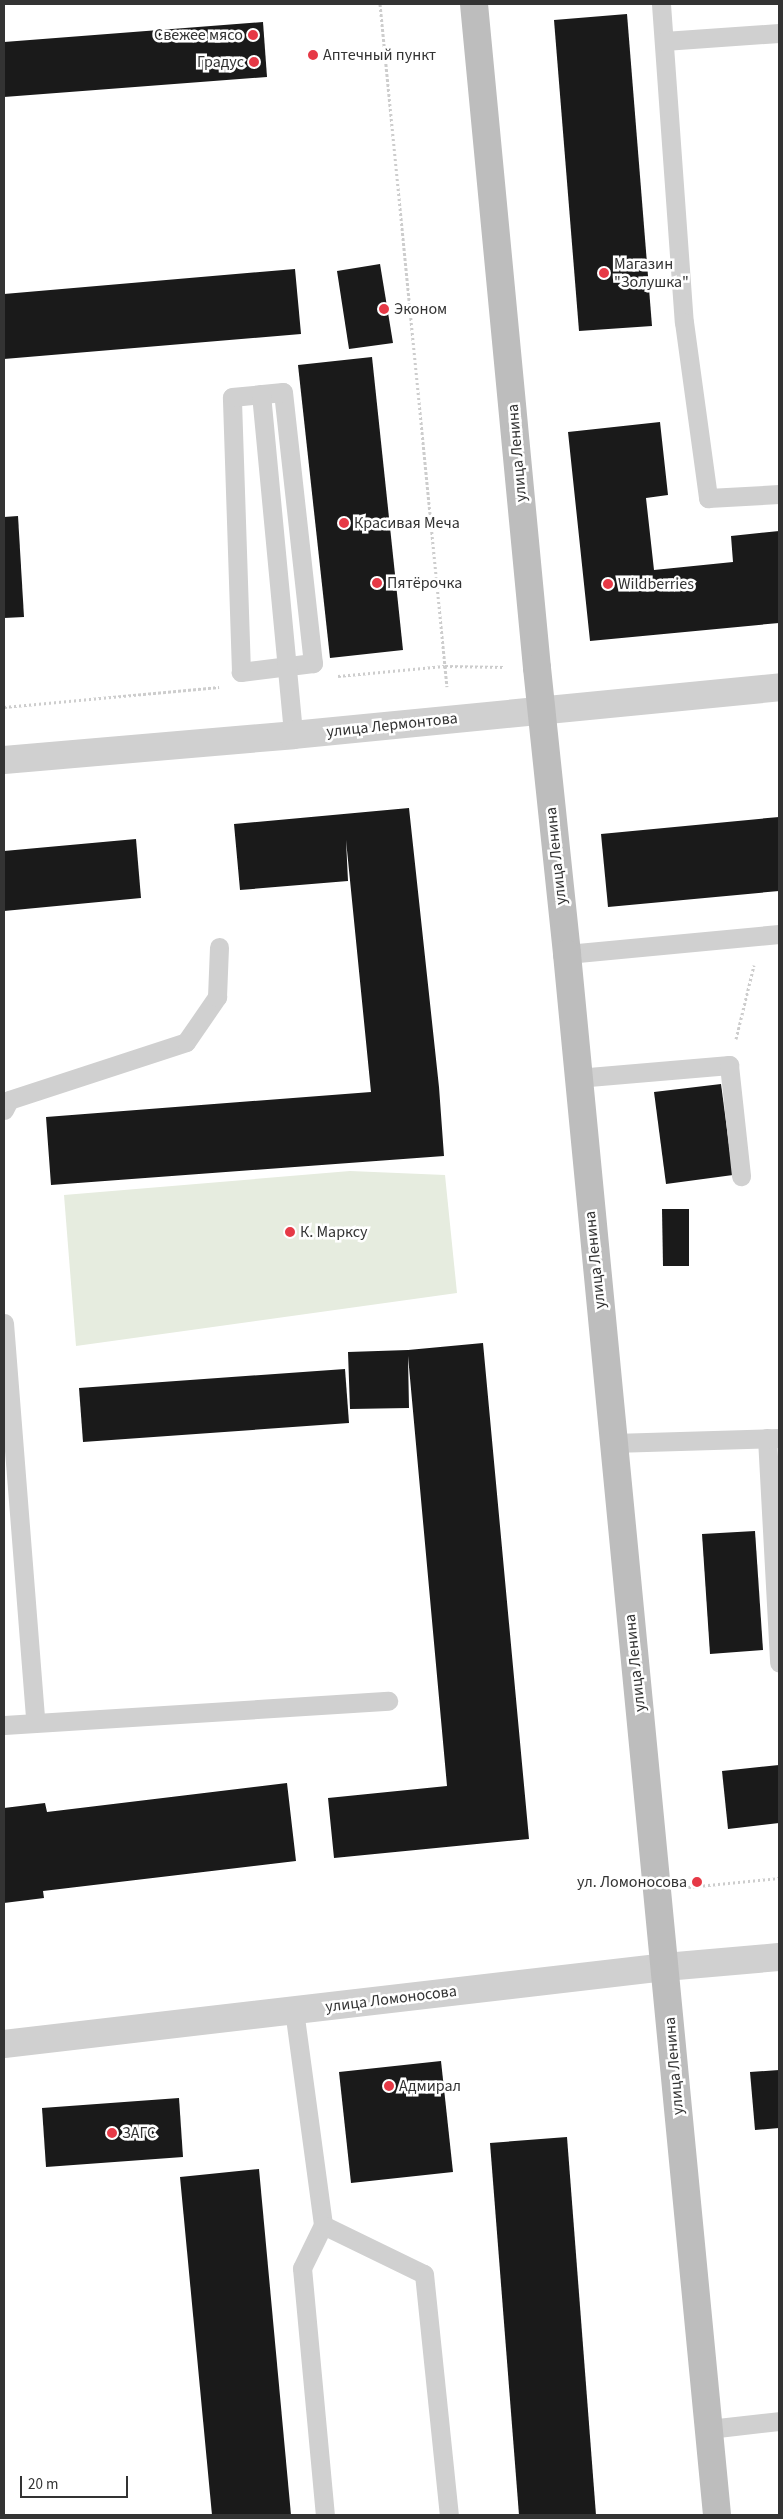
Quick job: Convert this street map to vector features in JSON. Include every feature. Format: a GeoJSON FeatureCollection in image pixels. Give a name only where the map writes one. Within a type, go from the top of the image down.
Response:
{"type":"FeatureCollection","features":[{"type":"Feature","properties":{"kind":"main road","name":"улица Ленина"},"geometry":{"type":"LineString","coordinates":[[474,4],[717,2515]]}},
{"type":"Feature","properties":{"kind":"street","name":"улица Лермонтова"},"geometry":{"type":"LineString","coordinates":[[4,760],[293,735],[779,686]]}},
{"type":"Feature","properties":{"kind":"street","name":"улица Ломоносова"},"geometry":{"type":"LineString","coordinates":[[4,2044],[665,1967],[779,1957]]}},
{"type":"Feature","properties":{"kind":"lane"},"geometry":{"type":"LineString","coordinates":[[661,4],[684,322],[708,498],[779,494]]}},
{"type":"Feature","properties":{"kind":"lane"},"geometry":{"type":"LineString","coordinates":[[664,41],[779,33]]}},
{"type":"Feature","properties":{"kind":"lane"},"geometry":{"type":"LineString","coordinates":[[283,392],[313,663],[241,672],[232,397],[261,394],[283,392]]}},
{"type":"Feature","properties":{"kind":"lane"},"geometry":{"type":"LineString","coordinates":[[261,394],[293,735]]}},
{"type":"Feature","properties":{"kind":"lane"},"geometry":{"type":"LineString","coordinates":[[567,954],[770,934]]}},
{"type":"Feature","properties":{"kind":"lane"},"geometry":{"type":"LineString","coordinates":[[4,1110],[10,1100],[186,1042],[217,997],[220,947]]}},
{"type":"Feature","properties":{"kind":"lane"},"geometry":{"type":"LineString","coordinates":[[577,1078],[729,1065],[741,1176]]}},
{"type":"Feature","properties":{"kind":"lane"},"geometry":{"type":"LineString","coordinates":[[4,1322],[35,1721]]}},
{"type":"Feature","properties":{"kind":"lane"},"geometry":{"type":"LineString","coordinates":[[613,1443],[773,1438],[779,1663]]}},
{"type":"Feature","properties":{"kind":"lane"},"geometry":{"type":"LineString","coordinates":[[4,1725],[35,1721],[388,1701]]}},
{"type":"Feature","properties":{"kind":"lane"},"geometry":{"type":"LineString","coordinates":[[294,2010],[323,2225],[302,2268],[325,2515]]}},
{"type":"Feature","properties":{"kind":"lane"},"geometry":{"type":"LineString","coordinates":[[323,2225],[424,2274],[449,2515]]}},
{"type":"Feature","properties":{"kind":"lane"},"geometry":{"type":"LineString","coordinates":[[709,2429],[779,2422]]}},
{"type":"Feature","properties":{"kind":"path"},"geometry":{"type":"LineString","coordinates":[[380,4],[450,719]]}},
{"type":"Feature","properties":{"kind":"path"},"geometry":{"type":"LineString","coordinates":[[729,1065],[770,934]]}},
{"type":"Feature","properties":{"kind":"path"},"geometry":{"type":"LineString","coordinates":[[658,1891],[779,1878]]}},
{"type":"Feature","properties":{"kind":"shaded area"},"geometry":{"type":"Polygon","coordinates":[[[350,1171],[445,1175],[457,1293],[76,1346],[64,1195],[350,1171]]]}},
{"type":"Feature","properties":{"kind":"building"},"geometry":{"type":"Polygon","coordinates":[[[627,14],[652,326],[579,331],[554,20],[627,14]]]}},
{"type":"Feature","properties":{"kind":"building"},"geometry":{"type":"Polygon","coordinates":[[[263,22],[267,77],[4,97],[4,42],[263,22]]]}},
{"type":"Feature","properties":{"kind":"building"},"geometry":{"type":"Polygon","coordinates":[[[380,264],[393,343],[349,349],[337,271],[380,264]]]}},
{"type":"Feature","properties":{"kind":"building"},"geometry":{"type":"Polygon","coordinates":[[[295,269],[301,334],[4,359],[4,294],[295,269]]]}},
{"type":"Feature","properties":{"kind":"building"},"geometry":{"type":"Polygon","coordinates":[[[372,357],[403,650],[330,658],[298,365],[372,357]]]}},
{"type":"Feature","properties":{"kind":"building"},"geometry":{"type":"Polygon","coordinates":[[[660,422],[668,495],[646,498],[654,570],[733,562],[731,536],[779,531],[779,623],[590,641],[568,432],[660,422]]]}},
{"type":"Feature","properties":{"kind":"building"},"geometry":{"type":"Polygon","coordinates":[[[18,516],[24,617],[4,618],[4,517],[18,516]]]}},
{"type":"Feature","properties":{"kind":"building"},"geometry":{"type":"Polygon","coordinates":[[[409,808],[439,1087],[444,1156],[51,1185],[46,1117],[371,1092],[346,840],[348,881],[240,890],[234,824],[409,808]]]}},
{"type":"Feature","properties":{"kind":"building"},"geometry":{"type":"Polygon","coordinates":[[[779,817],[779,891],[608,907],[601,834],[779,817]]]}},
{"type":"Feature","properties":{"kind":"building"},"geometry":{"type":"Polygon","coordinates":[[[136,839],[141,898],[4,911],[4,851],[136,839]]]}},
{"type":"Feature","properties":{"kind":"building"},"geometry":{"type":"Polygon","coordinates":[[[721,1084],[733,1175],[666,1184],[654,1092],[721,1084]]]}},
{"type":"Feature","properties":{"kind":"building"},"geometry":{"type":"Polygon","coordinates":[[[662,1209],[689,1209],[689,1266],[663,1266],[662,1209]]]}},
{"type":"Feature","properties":{"kind":"building"},"geometry":{"type":"Polygon","coordinates":[[[483,1343],[529,1839],[334,1858],[328,1798],[447,1786],[408,1356],[409,1408],[350,1409],[348,1352],[408,1350],[483,1343]]]}},
{"type":"Feature","properties":{"kind":"building"},"geometry":{"type":"Polygon","coordinates":[[[345,1369],[349,1423],[83,1442],[79,1388],[345,1369]]]}},
{"type":"Feature","properties":{"kind":"building"},"geometry":{"type":"Polygon","coordinates":[[[755,1531],[763,1650],[710,1654],[702,1534],[755,1531]]]}},
{"type":"Feature","properties":{"kind":"building"},"geometry":{"type":"Polygon","coordinates":[[[779,1765],[779,1823],[728,1829],[722,1771],[779,1765]]]}},
{"type":"Feature","properties":{"kind":"building"},"geometry":{"type":"Polygon","coordinates":[[[287,1783],[296,1861],[43,1891],[44,1898],[4,1903],[4,1808],[45,1803],[47,1812],[287,1783]]]}},
{"type":"Feature","properties":{"kind":"building"},"geometry":{"type":"Polygon","coordinates":[[[441,2061],[453,2172],[351,2183],[339,2072],[441,2061]]]}},
{"type":"Feature","properties":{"kind":"building"},"geometry":{"type":"Polygon","coordinates":[[[779,2070],[779,2128],[755,2130],[750,2072],[779,2070]]]}},
{"type":"Feature","properties":{"kind":"building","name":"ЗАГС"},"geometry":{"type":"Polygon","coordinates":[[[179,2098],[183,2157],[46,2167],[42,2108],[179,2098]]]}},
{"type":"Feature","properties":{"kind":"building"},"geometry":{"type":"Polygon","coordinates":[[[567,2137],[596,2515],[519,2515],[490,2143],[567,2137]]]}},
{"type":"Feature","properties":{"kind":"building"},"geometry":{"type":"Polygon","coordinates":[[[259,2169],[291,2515],[212,2515],[180,2177],[259,2169]]]}},
{"type":"Feature","properties":{"kind":"place","name":"Свежее мясо"},"geometry":{"type":"Point","coordinates":[253,35]}},
{"type":"Feature","properties":{"kind":"place","name":"Аптечный пункт"},"geometry":{"type":"Point","coordinates":[313,55]}},
{"type":"Feature","properties":{"kind":"place","name":"Градус"},"geometry":{"type":"Point","coordinates":[254,62]}},
{"type":"Feature","properties":{"kind":"place","name":"Магазин \"Золушка\""},"geometry":{"type":"Point","coordinates":[604,273]}},
{"type":"Feature","properties":{"kind":"place","name":"Эконом"},"geometry":{"type":"Point","coordinates":[384,309]}},
{"type":"Feature","properties":{"kind":"place","name":"Красивая Меча"},"geometry":{"type":"Point","coordinates":[344,523]}},
{"type":"Feature","properties":{"kind":"place","name":"Пятёрочка"},"geometry":{"type":"Point","coordinates":[377,583]}},
{"type":"Feature","properties":{"kind":"place","name":"Wildberries"},"geometry":{"type":"Point","coordinates":[608,584]}},
{"type":"Feature","properties":{"kind":"place","name":"К. Марксу"},"geometry":{"type":"Point","coordinates":[290,1232]}},
{"type":"Feature","properties":{"kind":"place","name":"ул. Ломоносова"},"geometry":{"type":"Point","coordinates":[697,1882]}},
{"type":"Feature","properties":{"kind":"place","name":"Адмирал"},"geometry":{"type":"Point","coordinates":[389,2086]}},
{"type":"Feature","properties":{"kind":"place","name":"ЗАГС"},"geometry":{"type":"Point","coordinates":[112,2133]}}]}
